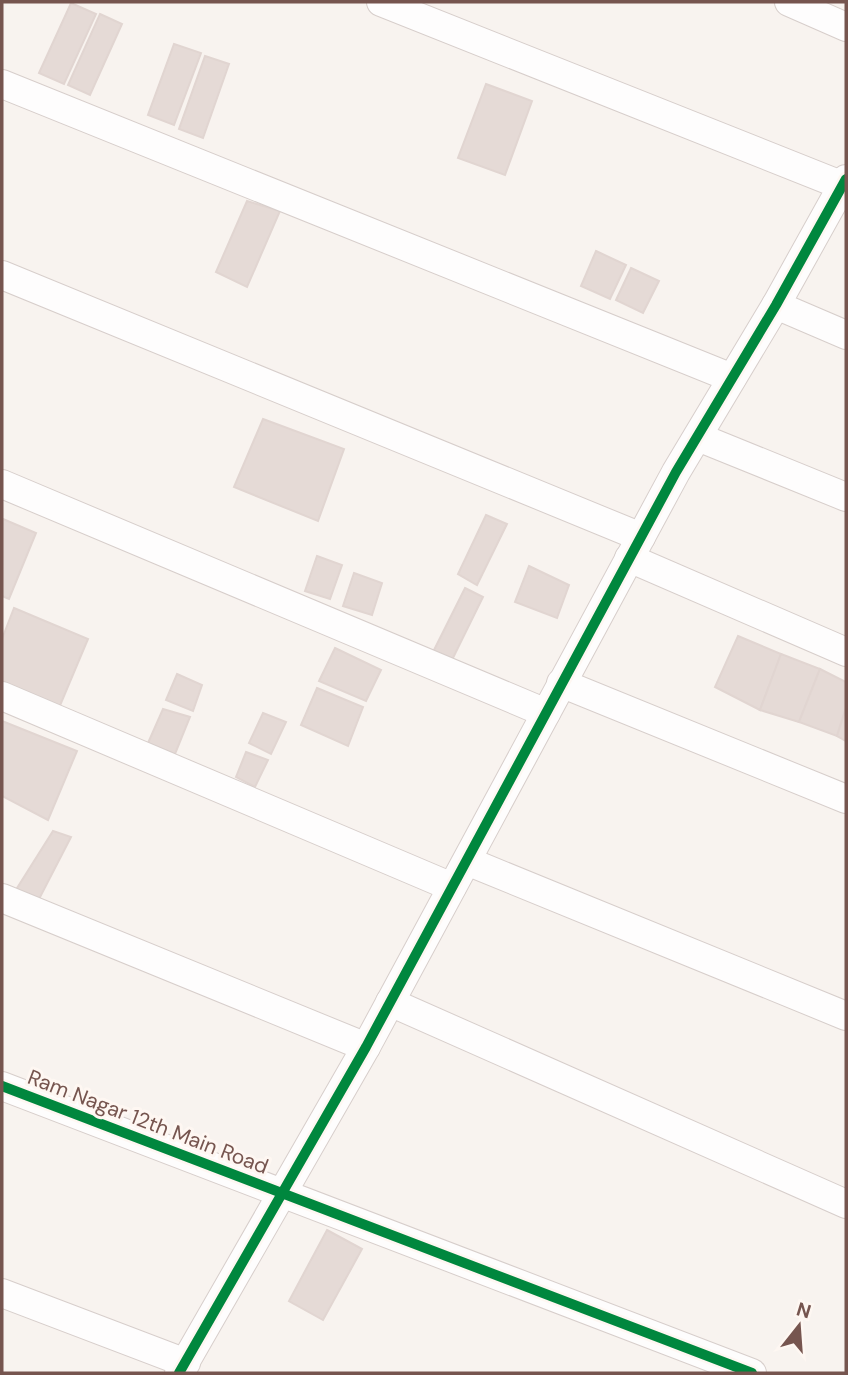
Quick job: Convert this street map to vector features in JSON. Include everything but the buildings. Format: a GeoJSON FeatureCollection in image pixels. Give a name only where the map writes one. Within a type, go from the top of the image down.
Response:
{"type":"FeatureCollection","features":[{"type":"Feature","properties":{"kind":"street"},"geometry":{"type":"LineString","coordinates":[[2,1293],[182,1368],[366,1047],[635,547],[845,184],[381,2]]}},
{"type":"Feature","properties":{"kind":"street"},"geometry":{"type":"LineString","coordinates":[[789,2],[846,27]]}},
{"type":"Feature","properties":{"kind":"street"},"geometry":{"type":"LineString","coordinates":[[2,84],[732,378]]}},
{"type":"Feature","properties":{"kind":"street"},"geometry":{"type":"LineString","coordinates":[[2,275],[635,547],[846,652]]}},
{"type":"Feature","properties":{"kind":"street"},"geometry":{"type":"LineString","coordinates":[[776,305],[846,335]]}},
{"type":"Feature","properties":{"kind":"street"},"geometry":{"type":"LineString","coordinates":[[698,437],[846,497]]}},
{"type":"Feature","properties":{"kind":"street"},"geometry":{"type":"LineString","coordinates":[[2,484],[546,713]]}},
{"type":"Feature","properties":{"kind":"street"},"geometry":{"type":"LineString","coordinates":[[561,683],[846,799]]}},
{"type":"Feature","properties":{"kind":"street"},"geometry":{"type":"LineString","coordinates":[[2,696],[452,887]]}},
{"type":"Feature","properties":{"kind":"street"},"geometry":{"type":"LineString","coordinates":[[467,860],[846,1016]]}},
{"type":"Feature","properties":{"kind":"street"},"geometry":{"type":"LineString","coordinates":[[2,898],[366,1047]]}},
{"type":"Feature","properties":{"kind":"street"},"geometry":{"type":"LineString","coordinates":[[390,1002],[846,1204]]}},
{"type":"Feature","properties":{"kind":"street","name":"Ram Nagar 12th Main Road"},"geometry":{"type":"LineString","coordinates":[[2,1086],[752,1373]]}},
{"type":"Feature","properties":{"kind":"cycle path"},"geometry":{"type":"LineString","coordinates":[[179,1373],[366,1047],[676,472],[776,305],[846,179]]}},
{"type":"Feature","properties":{"kind":"cycle path"},"geometry":{"type":"LineString","coordinates":[[2,1086],[752,1373]]}}]}
